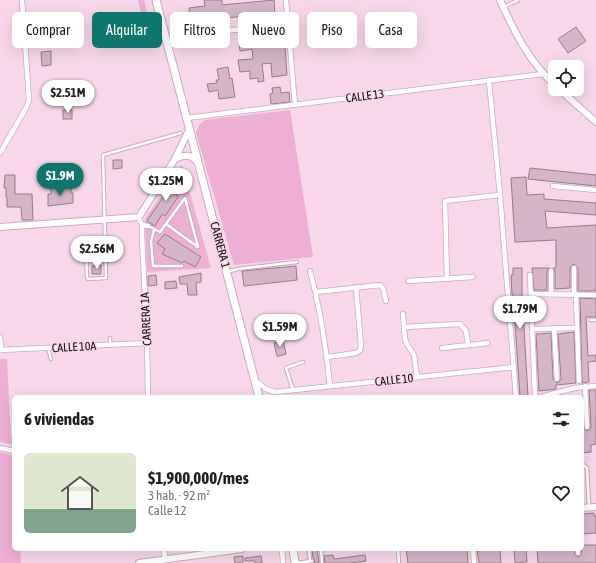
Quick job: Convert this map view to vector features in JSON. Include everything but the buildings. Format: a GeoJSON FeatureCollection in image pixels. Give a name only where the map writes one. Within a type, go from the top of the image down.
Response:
{"type":"FeatureCollection","features":[{"type":"Feature","properties":{"kind":"main road","name":"CARRERA 1"},"geometry":{"type":"LineString","coordinates":[[156,0],[259,395]]}},
{"type":"Feature","properties":{"kind":"main road"},"geometry":{"type":"LineString","coordinates":[[293,551],[295,563]]}},
{"type":"Feature","properties":{"kind":"street"},"geometry":{"type":"LineString","coordinates":[[0,153],[27,112],[30,75],[25,66],[22,0]]}},
{"type":"Feature","properties":{"kind":"street"},"geometry":{"type":"LineString","coordinates":[[286,0],[287,12]]}},
{"type":"Feature","properties":{"kind":"street"},"geometry":{"type":"LineString","coordinates":[[500,0],[526,51],[548,79]]}},
{"type":"Feature","properties":{"kind":"street"},"geometry":{"type":"LineString","coordinates":[[290,48],[295,105]]}},
{"type":"Feature","properties":{"kind":"street","name":"CALLE 13"},"geometry":{"type":"LineString","coordinates":[[187,118],[543,74]]}},
{"type":"Feature","properties":{"kind":"street"},"geometry":{"type":"LineString","coordinates":[[489,81],[500,195],[516,395]]}},
{"type":"Feature","properties":{"kind":"street"},"geometry":{"type":"LineString","coordinates":[[567,96],[596,122]]}},
{"type":"Feature","properties":{"kind":"street"},"geometry":{"type":"LineString","coordinates":[[0,227],[30,227],[139,217],[176,159],[189,130]]}},
{"type":"Feature","properties":{"kind":"street"},"geometry":{"type":"LineString","coordinates":[[176,159],[187,155],[193,157],[198,163]]}},
{"type":"Feature","properties":{"kind":"street"},"geometry":{"type":"LineString","coordinates":[[552,186],[596,190]]}},
{"type":"Feature","properties":{"kind":"street"},"geometry":{"type":"LineString","coordinates":[[447,279],[445,200],[500,195]]}},
{"type":"Feature","properties":{"kind":"street","name":"CARRERA 1A"},"geometry":{"type":"LineString","coordinates":[[139,217],[142,224],[148,339],[148,395]]}},
{"type":"Feature","properties":{"kind":"street"},"geometry":{"type":"LineString","coordinates":[[142,224],[148,226]]}},
{"type":"Feature","properties":{"kind":"street"},"geometry":{"type":"LineString","coordinates":[[574,268],[579,381]]}},
{"type":"Feature","properties":{"kind":"street"},"geometry":{"type":"LineString","coordinates":[[310,270],[316,292],[327,357],[330,386]]}},
{"type":"Feature","properties":{"kind":"street"},"geometry":{"type":"LineString","coordinates":[[551,271],[551,294]]}},
{"type":"Feature","properties":{"kind":"street"},"geometry":{"type":"LineString","coordinates":[[530,275],[535,395]]}},
{"type":"Feature","properties":{"kind":"street"},"geometry":{"type":"LineString","coordinates":[[408,281],[473,277]]}},
{"type":"Feature","properties":{"kind":"street"},"geometry":{"type":"LineString","coordinates":[[316,292],[380,285],[383,288],[386,301]]}},
{"type":"Feature","properties":{"kind":"street"},"geometry":{"type":"LineString","coordinates":[[327,357],[356,353],[360,350],[361,345],[356,287]]}},
{"type":"Feature","properties":{"kind":"street"},"geometry":{"type":"LineString","coordinates":[[531,294],[596,295]]}},
{"type":"Feature","properties":{"kind":"street"},"geometry":{"type":"LineString","coordinates":[[403,314],[407,344],[414,355],[417,377]]}},
{"type":"Feature","properties":{"kind":"street"},"geometry":{"type":"LineString","coordinates":[[404,327],[460,324],[466,331],[468,345]]}},
{"type":"Feature","properties":{"kind":"street"},"geometry":{"type":"LineString","coordinates":[[554,328],[557,379]]}},
{"type":"Feature","properties":{"kind":"street"},"geometry":{"type":"LineString","coordinates":[[532,329],[577,328]]}},
{"type":"Feature","properties":{"kind":"street"},"geometry":{"type":"LineString","coordinates":[[0,337],[0,350]]}},
{"type":"Feature","properties":{"kind":"street","name":"CALLE 10A"},"geometry":{"type":"LineString","coordinates":[[0,350],[110,345],[148,339]]}},
{"type":"Feature","properties":{"kind":"street"},"geometry":{"type":"LineString","coordinates":[[442,348],[488,344]]}},
{"type":"Feature","properties":{"kind":"street","name":"CALLE 10"},"geometry":{"type":"LineString","coordinates":[[275,392],[514,367]]}},
{"type":"Feature","properties":{"kind":"street"},"geometry":{"type":"LineString","coordinates":[[255,380],[266,389],[275,392]]}},
{"type":"Feature","properties":{"kind":"street"},"geometry":{"type":"LineString","coordinates":[[585,386],[587,427]]}},
{"type":"Feature","properties":{"kind":"street"},"geometry":{"type":"LineString","coordinates":[[548,395],[574,388],[596,386]]}},
{"type":"Feature","properties":{"kind":"street"},"geometry":{"type":"LineString","coordinates":[[293,390],[294,395]]}},
{"type":"Feature","properties":{"kind":"street"},"geometry":{"type":"LineString","coordinates":[[270,395],[275,392]]}},
{"type":"Feature","properties":{"kind":"street"},"geometry":{"type":"LineString","coordinates":[[0,448],[12,451]]}},
{"type":"Feature","properties":{"kind":"street"},"geometry":{"type":"LineString","coordinates":[[585,508],[596,507]]}},
{"type":"Feature","properties":{"kind":"street"},"geometry":{"type":"LineString","coordinates":[[164,551],[165,559]]}},
{"type":"Feature","properties":{"kind":"street"},"geometry":{"type":"LineString","coordinates":[[139,563],[165,559],[174,560],[207,551]]}},
{"type":"Feature","properties":{"kind":"street"},"geometry":{"type":"LineString","coordinates":[[282,551],[283,563]]}},
{"type":"Feature","properties":{"kind":"street"},"geometry":{"type":"LineString","coordinates":[[473,551],[474,563]]}},
{"type":"Feature","properties":{"kind":"lane"},"geometry":{"type":"LineString","coordinates":[[503,8],[518,0]]}},
{"type":"Feature","properties":{"kind":"lane"},"geometry":{"type":"LineString","coordinates":[[86,247],[88,279],[106,278],[103,155],[181,133]]}},
{"type":"Feature","properties":{"kind":"lane"},"geometry":{"type":"LineString","coordinates":[[148,226],[160,232],[185,198],[198,247],[166,224]]}},
{"type":"Feature","properties":{"kind":"lane"},"geometry":{"type":"LineString","coordinates":[[154,230],[151,241],[153,266],[182,266]]}},
{"type":"Feature","properties":{"kind":"lane"},"geometry":{"type":"LineString","coordinates":[[227,273],[237,269],[297,262]]}},
{"type":"Feature","properties":{"kind":"lane"},"geometry":{"type":"LineString","coordinates":[[591,320],[596,320]]}},
{"type":"Feature","properties":{"kind":"lane"},"geometry":{"type":"LineString","coordinates":[[110,338],[110,345]]}},
{"type":"Feature","properties":{"kind":"lane"},"geometry":{"type":"LineString","coordinates":[[35,342],[36,348]]}},
{"type":"Feature","properties":{"kind":"lane"},"geometry":{"type":"LineString","coordinates":[[48,348],[51,359]]}},
{"type":"Feature","properties":{"kind":"lane"},"geometry":{"type":"LineString","coordinates":[[293,390],[286,368],[303,362]]}},
{"type":"Feature","properties":{"kind":"lane"},"geometry":{"type":"LineString","coordinates":[[584,466],[587,468],[585,508]]}},
{"type":"Feature","properties":{"kind":"lane"},"geometry":{"type":"LineString","coordinates":[[295,563],[311,561],[309,551]]}},
{"type":"Feature","properties":{"kind":"lane"},"geometry":{"type":"LineString","coordinates":[[398,551],[399,563]]}},
{"type":"Feature","properties":{"kind":"shaded area"},"geometry":{"type":"Polygon","coordinates":[[[138,0],[144,0],[147,12],[141,12],[138,0]]]}},
{"type":"Feature","properties":{"kind":"shaded area"},"geometry":{"type":"Polygon","coordinates":[[[290,110],[313,257],[234,265],[196,133],[199,125],[205,120],[290,110]]]}},
{"type":"Feature","properties":{"kind":"shaded area"},"geometry":{"type":"Polygon","coordinates":[[[182,165],[211,268],[147,272],[145,219],[182,165]]]}},
{"type":"Feature","properties":{"kind":"shaded area"},"geometry":{"type":"Polygon","coordinates":[[[0,359],[7,359],[12,445],[0,442],[0,359]]]}},
{"type":"Feature","properties":{"kind":"shaded area"},"geometry":{"type":"Polygon","coordinates":[[[0,452],[12,455],[12,551],[20,551],[21,563],[0,563],[0,452]]]}}]}
